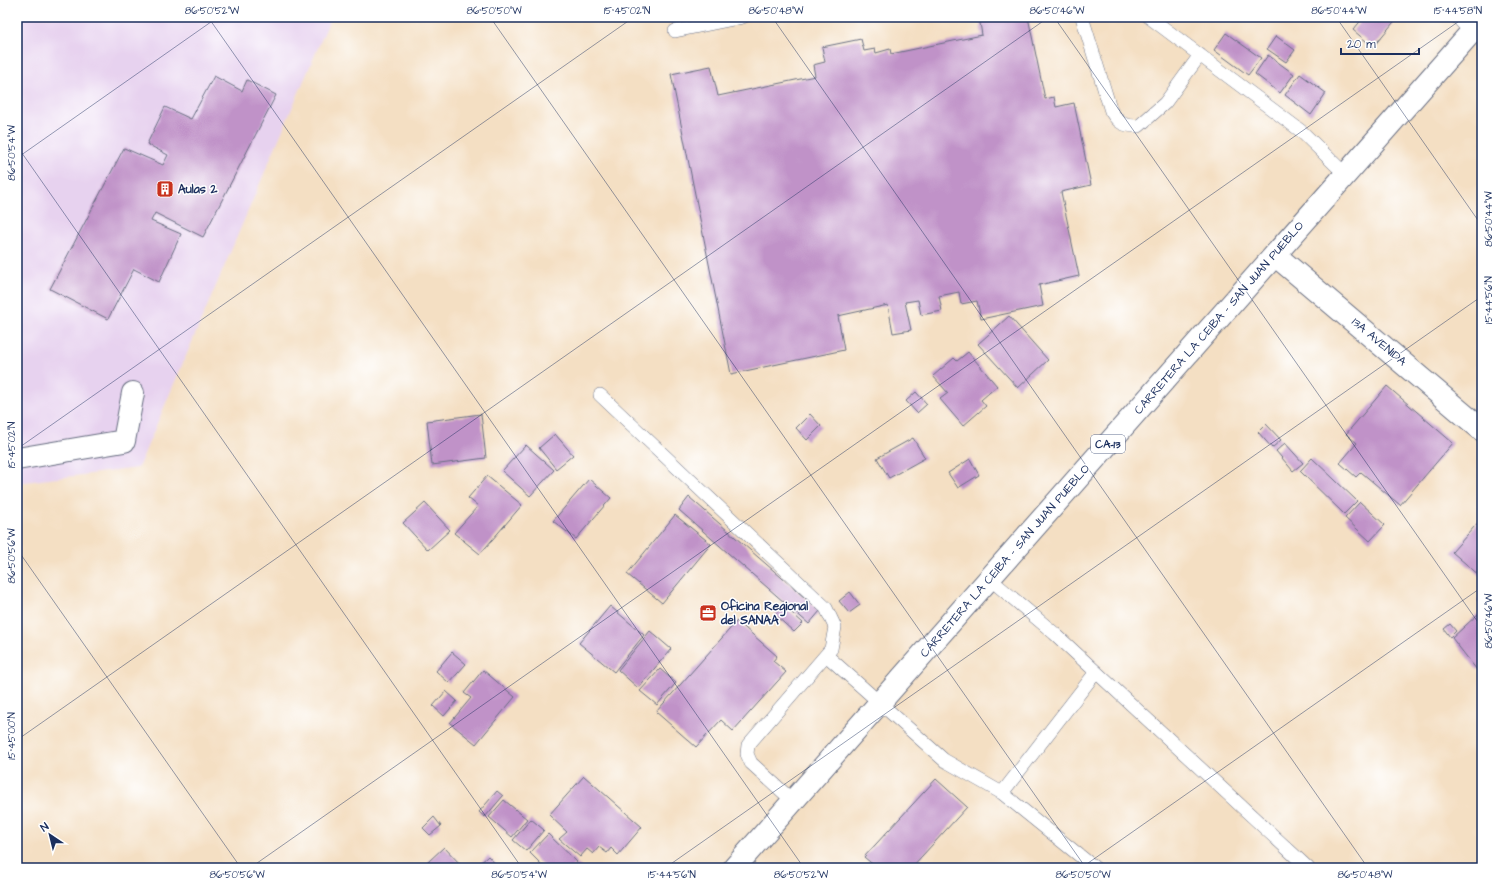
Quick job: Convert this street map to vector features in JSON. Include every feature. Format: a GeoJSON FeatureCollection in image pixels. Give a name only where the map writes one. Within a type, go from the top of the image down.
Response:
{"type":"FeatureCollection","features":[{"type":"Feature","properties":{"kind":"main road","name":"CARRETERA LA CEIBA - SAN JUAN PUEBLO"},"geometry":{"type":"LineString","coordinates":[[734,868],[1477,26]]}},
{"type":"Feature","properties":{"kind":"main road","name":"13A AVENIDA"},"geometry":{"type":"LineString","coordinates":[[1275,255],[1482,430]]}},
{"type":"Feature","properties":{"kind":"main road"},"geometry":{"type":"LineString","coordinates":[[17,459],[124,441],[134,393]]}},
{"type":"Feature","properties":{"kind":"lane"},"geometry":{"type":"LineString","coordinates":[[675,31],[743,17]]}},
{"type":"Feature","properties":{"kind":"lane"},"geometry":{"type":"LineString","coordinates":[[1082,17],[1110,111],[1116,120],[1126,126],[1139,126],[1165,103],[1200,55]]}},
{"type":"Feature","properties":{"kind":"lane"},"geometry":{"type":"LineString","coordinates":[[1149,17],[1302,131],[1346,175]]}},
{"type":"Feature","properties":{"kind":"lane"},"geometry":{"type":"LineString","coordinates":[[1457,17],[1477,26]]}},
{"type":"Feature","properties":{"kind":"lane"},"geometry":{"type":"LineString","coordinates":[[600,394],[826,608],[835,627],[831,649],[748,745],[747,754],[751,763],[793,801]]}},
{"type":"Feature","properties":{"kind":"lane"},"geometry":{"type":"LineString","coordinates":[[990,578],[1054,633],[1308,868]]}},
{"type":"Feature","properties":{"kind":"lane"},"geometry":{"type":"LineString","coordinates":[[826,656],[944,760],[1002,793],[1095,868]]}},
{"type":"Feature","properties":{"kind":"lane"},"geometry":{"type":"LineString","coordinates":[[1002,793],[1096,672]]}},
{"type":"Feature","properties":{"kind":"shaded area"},"geometry":{"type":"Polygon","coordinates":[[[17,17],[331,17],[138,468],[17,483],[17,17]]]}},
{"type":"Feature","properties":{"kind":"building"},"geometry":{"type":"Polygon","coordinates":[[[979,17],[1028,17],[1045,99],[1054,97],[1056,107],[1074,103],[1091,185],[1061,192],[1079,276],[1039,285],[1043,306],[981,319],[977,301],[961,304],[959,292],[939,296],[942,311],[921,315],[918,300],[905,302],[911,330],[893,333],[888,305],[838,316],[844,350],[731,374],[671,74],[711,66],[718,96],[815,76],[813,65],[825,62],[822,47],[861,39],[864,51],[875,49],[876,53],[890,49],[891,54],[982,35],[979,17]]]}},
{"type":"Feature","properties":{"kind":"building"},"geometry":{"type":"Polygon","coordinates":[[[1364,17],[1398,17],[1373,47],[1353,30],[1364,17]]]}},
{"type":"Feature","properties":{"kind":"building"},"geometry":{"type":"Polygon","coordinates":[[[1226,33],[1261,58],[1248,75],[1214,50],[1226,33]]]}},
{"type":"Feature","properties":{"kind":"building"},"geometry":{"type":"Polygon","coordinates":[[[1276,36],[1295,50],[1286,62],[1267,49],[1276,36]]]}},
{"type":"Feature","properties":{"kind":"building"},"geometry":{"type":"Polygon","coordinates":[[[1268,55],[1294,74],[1280,93],[1255,74],[1268,55]]]}},
{"type":"Feature","properties":{"kind":"building"},"geometry":{"type":"Polygon","coordinates":[[[1300,74],[1326,93],[1311,115],[1285,95],[1300,74]]]}},
{"type":"Feature","properties":{"kind":"building","name":"Aulas 2"},"geometry":{"type":"Polygon","coordinates":[[[214,76],[242,91],[247,80],[276,95],[203,237],[155,213],[151,221],[181,234],[159,282],[134,269],[108,319],[50,289],[124,148],[163,165],[168,155],[147,144],[165,107],[191,119],[214,76]]]}},
{"type":"Feature","properties":{"kind":"building"},"geometry":{"type":"Polygon","coordinates":[[[1009,316],[1048,360],[1018,388],[978,344],[1009,316]]]}},
{"type":"Feature","properties":{"kind":"building"},"geometry":{"type":"Polygon","coordinates":[[[968,352],[997,386],[981,400],[986,406],[963,426],[940,399],[948,393],[933,376],[954,358],[957,361],[968,352]]]}},
{"type":"Feature","properties":{"kind":"building"},"geometry":{"type":"Polygon","coordinates":[[[1387,386],[1453,443],[1400,505],[1361,472],[1356,477],[1340,463],[1357,443],[1346,434],[1387,386]]]}},
{"type":"Feature","properties":{"kind":"building"},"geometry":{"type":"Polygon","coordinates":[[[916,392],[927,404],[917,413],[906,401],[916,392]]]}},
{"type":"Feature","properties":{"kind":"building"},"geometry":{"type":"Polygon","coordinates":[[[481,414],[486,458],[432,465],[427,421],[481,414]]]}},
{"type":"Feature","properties":{"kind":"building"},"geometry":{"type":"Polygon","coordinates":[[[810,414],[821,426],[807,440],[796,428],[810,414]]]}},
{"type":"Feature","properties":{"kind":"building"},"geometry":{"type":"Polygon","coordinates":[[[1266,424],[1281,440],[1272,448],[1258,432],[1266,424]]]}},
{"type":"Feature","properties":{"kind":"building"},"geometry":{"type":"Polygon","coordinates":[[[555,434],[573,455],[556,469],[539,448],[555,434]]]}},
{"type":"Feature","properties":{"kind":"building"},"geometry":{"type":"Polygon","coordinates":[[[913,438],[925,458],[889,478],[877,458],[913,438]]]}},
{"type":"Feature","properties":{"kind":"building"},"geometry":{"type":"Polygon","coordinates":[[[1285,443],[1303,463],[1293,471],[1276,451],[1285,443]]]}},
{"type":"Feature","properties":{"kind":"building"},"geometry":{"type":"Polygon","coordinates":[[[526,445],[554,470],[530,496],[502,471],[526,445]]]}},
{"type":"Feature","properties":{"kind":"building"},"geometry":{"type":"Polygon","coordinates":[[[1312,458],[1357,501],[1344,514],[1300,471],[1312,458]]]}},
{"type":"Feature","properties":{"kind":"building"},"geometry":{"type":"Polygon","coordinates":[[[970,459],[979,475],[958,488],[948,473],[970,459]]]}},
{"type":"Feature","properties":{"kind":"building"},"geometry":{"type":"Polygon","coordinates":[[[487,476],[522,505],[480,554],[454,533],[478,506],[468,498],[487,476]]]}},
{"type":"Feature","properties":{"kind":"building"},"geometry":{"type":"Polygon","coordinates":[[[589,479],[611,498],[576,539],[553,521],[589,479]]]}},
{"type":"Feature","properties":{"kind":"building"},"geometry":{"type":"Polygon","coordinates":[[[689,497],[820,611],[809,624],[679,510],[689,497]]]}},
{"type":"Feature","properties":{"kind":"building"},"geometry":{"type":"Polygon","coordinates":[[[1360,502],[1385,525],[1370,541],[1345,518],[1360,502]]]}},
{"type":"Feature","properties":{"kind":"building"},"geometry":{"type":"Polygon","coordinates":[[[425,503],[450,530],[428,550],[403,523],[425,503]]]}},
{"type":"Feature","properties":{"kind":"building"},"geometry":{"type":"Polygon","coordinates":[[[675,515],[711,544],[662,603],[627,574],[675,515]]]}},
{"type":"Feature","properties":{"kind":"building"},"geometry":{"type":"Polygon","coordinates":[[[1482,518],[1482,573],[1480,576],[1452,552],[1482,518]]]}},
{"type":"Feature","properties":{"kind":"building"},"geometry":{"type":"Polygon","coordinates":[[[850,592],[860,605],[849,613],[839,601],[850,592]]]}},
{"type":"Feature","properties":{"kind":"building"},"geometry":{"type":"Polygon","coordinates":[[[1482,595],[1482,605],[1477,600],[1482,595]]]}},
{"type":"Feature","properties":{"kind":"building"},"geometry":{"type":"Polygon","coordinates":[[[783,605],[803,623],[794,632],[775,615],[783,605]]]}},
{"type":"Feature","properties":{"kind":"building"},"geometry":{"type":"Polygon","coordinates":[[[610,606],[644,635],[614,672],[579,643],[610,606]]]}},
{"type":"Feature","properties":{"kind":"building"},"geometry":{"type":"Polygon","coordinates":[[[1478,614],[1482,619],[1482,666],[1477,670],[1452,638],[1478,614]]]}},
{"type":"Feature","properties":{"kind":"building"},"geometry":{"type":"Polygon","coordinates":[[[737,621],[777,656],[773,661],[786,672],[733,731],[721,720],[696,747],[656,712],[737,621]]]}},
{"type":"Feature","properties":{"kind":"building"},"geometry":{"type":"Polygon","coordinates":[[[1450,624],[1456,631],[1450,637],[1444,629],[1450,624]]]}},
{"type":"Feature","properties":{"kind":"building"},"geometry":{"type":"Polygon","coordinates":[[[650,631],[671,649],[638,688],[618,670],[650,631]]]}},
{"type":"Feature","properties":{"kind":"building"},"geometry":{"type":"Polygon","coordinates":[[[452,652],[466,664],[449,683],[436,671],[452,652]]]}},
{"type":"Feature","properties":{"kind":"building"},"geometry":{"type":"Polygon","coordinates":[[[660,669],[676,683],[657,705],[640,691],[660,669]]]}},
{"type":"Feature","properties":{"kind":"building"},"geometry":{"type":"Polygon","coordinates":[[[483,670],[515,697],[476,744],[450,723],[471,698],[464,693],[483,670]]]}},
{"type":"Feature","properties":{"kind":"building"},"geometry":{"type":"Polygon","coordinates":[[[446,691],[457,701],[444,716],[433,706],[446,691]]]}},
{"type":"Feature","properties":{"kind":"building"},"geometry":{"type":"Polygon","coordinates":[[[584,776],[642,827],[618,855],[611,848],[607,853],[599,847],[593,854],[587,849],[580,857],[559,839],[567,832],[549,815],[584,776]]]}},
{"type":"Feature","properties":{"kind":"building"},"geometry":{"type":"Polygon","coordinates":[[[936,779],[967,807],[911,868],[877,868],[864,857],[936,779]]]}},
{"type":"Feature","properties":{"kind":"building"},"geometry":{"type":"Polygon","coordinates":[[[497,791],[503,796],[485,817],[479,812],[497,791]]]}},
{"type":"Feature","properties":{"kind":"building"},"geometry":{"type":"Polygon","coordinates":[[[504,800],[527,819],[512,837],[489,817],[504,800]]]}},
{"type":"Feature","properties":{"kind":"building"},"geometry":{"type":"Polygon","coordinates":[[[434,817],[441,826],[430,835],[423,828],[434,817]]]}},
{"type":"Feature","properties":{"kind":"building"},"geometry":{"type":"Polygon","coordinates":[[[531,819],[544,830],[526,851],[513,840],[531,819]]]}},
{"type":"Feature","properties":{"kind":"building"},"geometry":{"type":"Polygon","coordinates":[[[548,834],[577,862],[571,868],[545,868],[530,853],[548,834]]]}},
{"type":"Feature","properties":{"kind":"building"},"geometry":{"type":"Polygon","coordinates":[[[444,847],[461,865],[457,868],[433,868],[428,862],[444,847]]]}},
{"type":"Feature","properties":{"kind":"building"},"geometry":{"type":"Polygon","coordinates":[[[488,856],[499,868],[475,868],[488,856]]]}},
{"type":"Feature","properties":{"kind":"building"},"geometry":{"type":"Polygon","coordinates":[[[577,864],[582,868],[573,868],[577,864]]]}},
{"type":"Feature","properties":{"kind":"place","name":"Aulas 2"},"geometry":{"type":"Point","coordinates":[165,189]}},
{"type":"Feature","properties":{"kind":"place","name":"Oficina Regional del SANAA"},"geometry":{"type":"Point","coordinates":[708,613]}}]}
